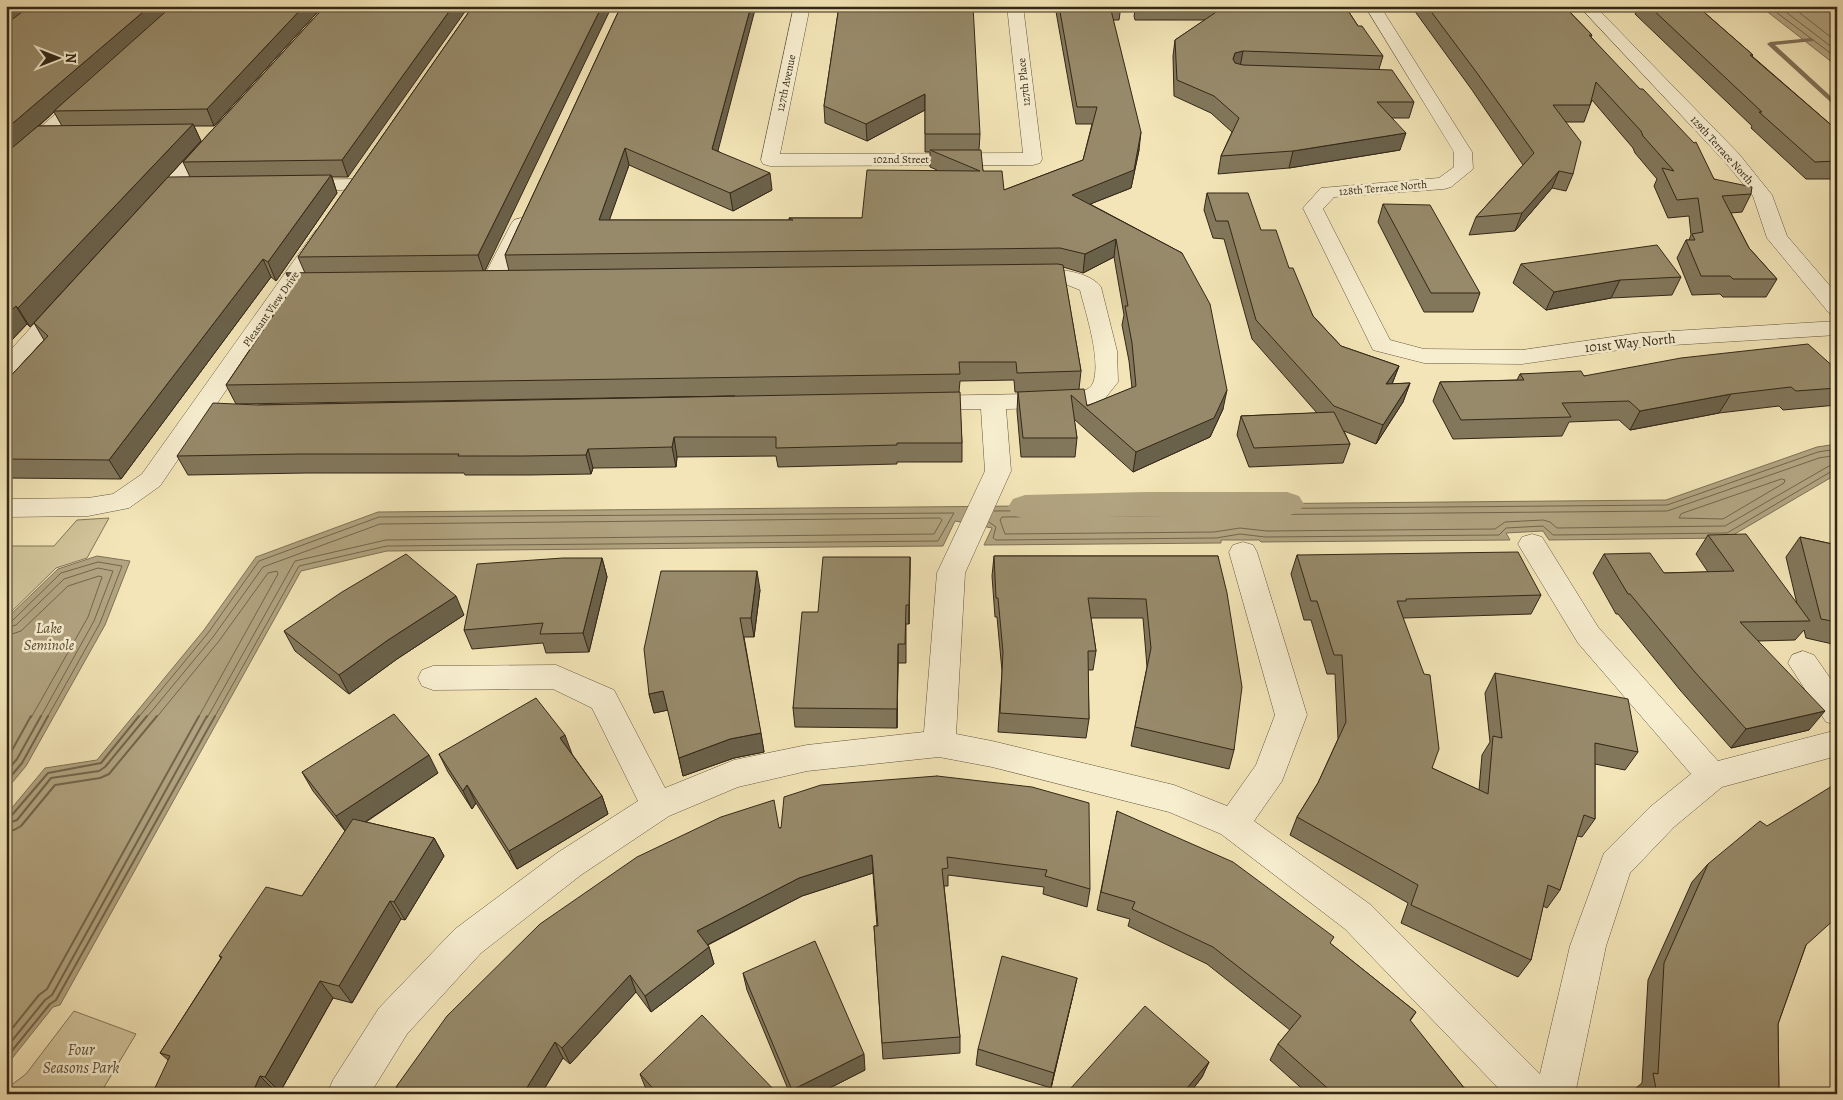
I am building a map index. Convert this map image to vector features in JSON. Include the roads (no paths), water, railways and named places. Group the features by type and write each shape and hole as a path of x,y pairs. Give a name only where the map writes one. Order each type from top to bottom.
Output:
{"street":[{"name":"127th Avenue","path":"770,160 802,6"},
{"name":"127th Place","path":"1016,6 1033,159"},
{"name":"128th Terrace North","path":"1372,6 1463,152 1464,169 1444,183 1328,192 1313,208 1382,345 1424,356"},
{"name":"129th Terrace North","path":"1586,6 1732,158 1762,195 1777,238 1837,308"},
{"path":"1399,79 1419,80"},
{"path":"6,167 100,84"},
{"path":"144,216 223,129 200,133"},
{"path":"41,136 71,136"},
{"name":"102nd Street","path":"770,160 1033,159"},
{"name":"Pleasant View Drive","path":"6,508 88,507 120,502 151,480 362,177 276,186"},
{"path":"170,187 199,187"},
{"path":"493,280 527,211"},
{"path":"903,403 1076,400 1095,396 1106,382 1106,351 1090,287 1075,279 1058,274 1009,274"},
{"path":"288,284 314,283"},
{"path":"6,369 78,289"},
{"name":"101st Way North","path":"1424,356 1522,357 1640,340 1837,328"},
{"path":"939,744 951,573 998,471 993,402"},
{"path":"199,412 267,414"},
{"path":"1532,544 1588,635 1712,776"},
{"path":"1233,824 1270,771 1291,715 1243,552"},
{"path":"1804,663 1837,713"},
{"path":"432,678 556,677 603,699 657,806"},
{"path":"1555,1094 1588,946 1616,864 1662,817 1712,776 1837,743"},
{"path":"347,1094 393,1021 468,941 570,864 657,806 734,774 807,758 939,744 992,754 1174,799 1233,824 1358,917 1532,1094"}],"water":[{"path":"1760,6 1837,6 1837,63 1833,63"},
{"path":"1837,444 1837,474 1728,538 1549,540 1543,531 1506,533 1510,540 1261,542 1259,540 1221,540 1221,543 984,545 992,528 955,521 943,546 387,551 301,571 60,1005 53,1007 6,1066 6,815 45,768 97,760 204,630 256,557 378,512 1666,500 1817,447"},
{"name":"Lake Seminole","path":"97,556 130,561 105,625 26,766 6,790 6,619 58,569"}],"waterway":[{"path":"1811,40 1770,44 1837,106"},
{"path":"1025,507 1145,504 1287,504"}],"park label":[{"name":"Four Seasons Park","path":"81,1059"}]}
